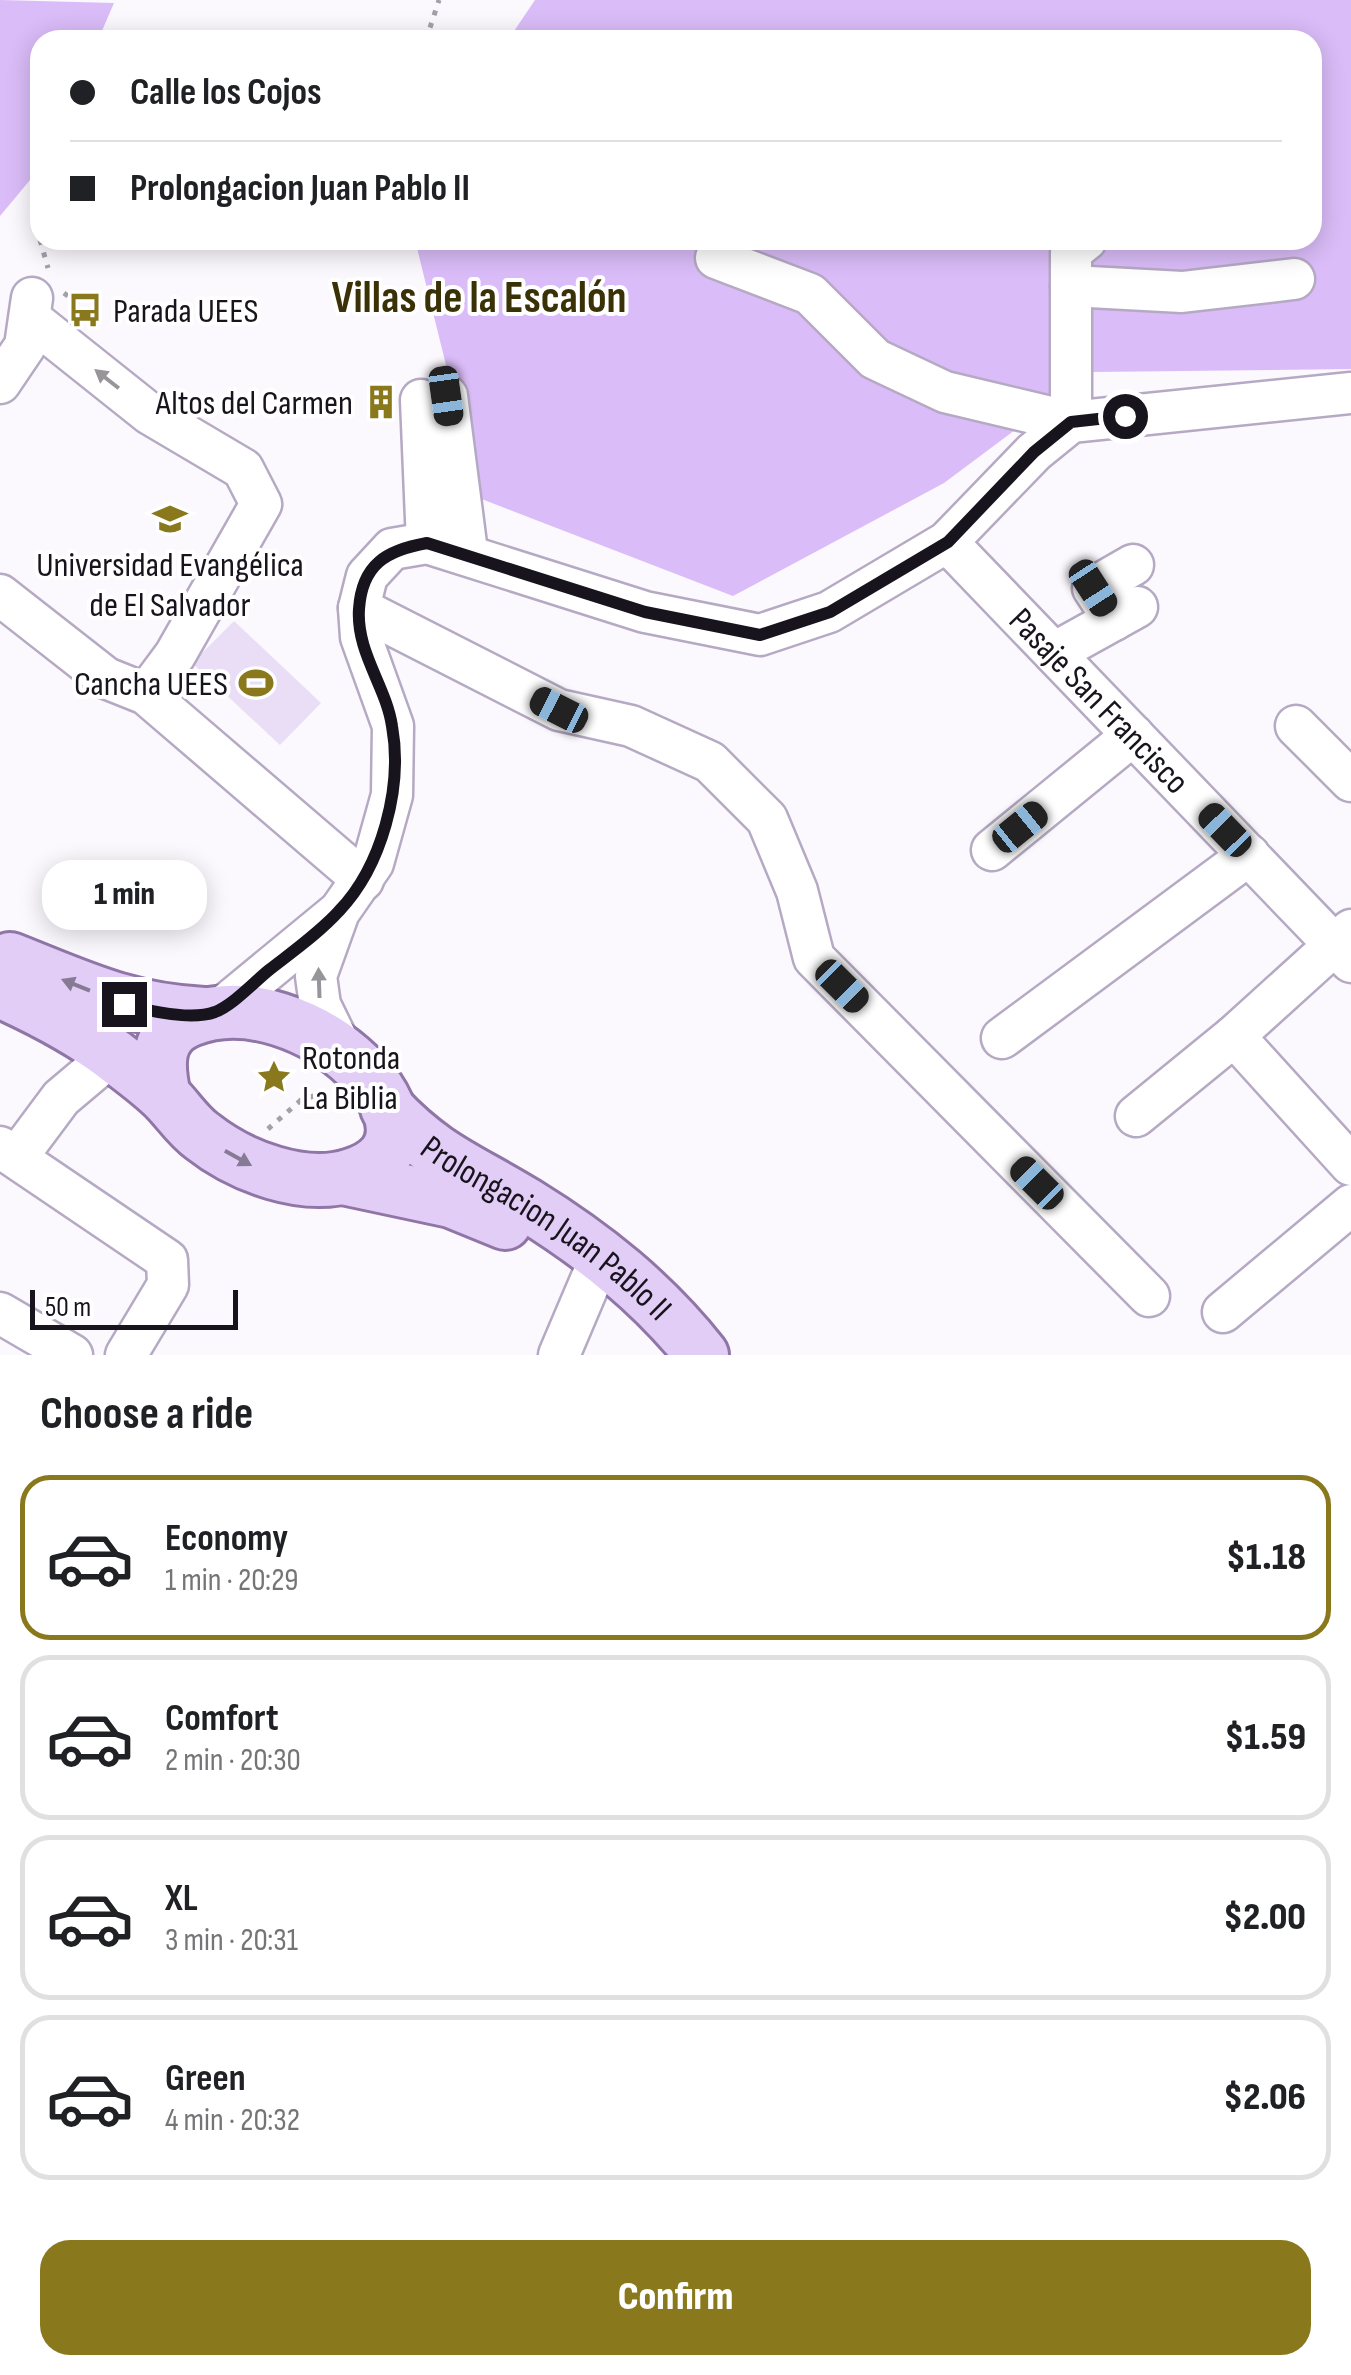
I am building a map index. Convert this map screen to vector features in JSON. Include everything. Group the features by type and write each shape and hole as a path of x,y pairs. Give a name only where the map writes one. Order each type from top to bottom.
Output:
{"main road":[{"path":"0,956 124,1004 151,1011 210,1013"},
{"name":"Prolongacion Juan Pablo II","path":"0,991 57,1017 112,1054 164,1096 201,1136 250,1165 300,1178 343,1178 464,1205 538,1239 593,1275 642,1320 670,1355"},
{"name":"Prolongacion Juan Pablo II","path":"210,1013 249,1011 309,1028 343,1086 434,1154 526,1204 610,1262 670,1314 702,1355"},
{"path":"164,1096 158,1070 162,1044 180,1024 210,1013"},
{"path":"343,1086 393,1131 391,1150 373,1168 343,1178"}],"street":[{"path":"1071,422 1074,250"},
{"path":"716,258 810,294 875,358 945,392 1071,422 1351,393"},
{"path":"1071,286 1182,292 1294,279"},
{"path":"1,379 24,346 32,307 150,414 244,468 260,504 152,686"},
{"path":"427,543 434,398 467,552"},
{"path":"343,1086 320,1005 316,976 358,885 392,795 392,726 360,637 359,608 367,576 392,549 427,543 467,552 645,612 760,635 830,612 948,542 1034,452 1071,422"},
{"name":"Pasaje San Francisco","path":"948,542 1249,854 1345,945 1136,1116"},
{"path":"1054,653 1125,613 1093,588 1133,565"},
{"path":"0,595 106,678 152,686 358,885"},
{"path":"359,608 559,710 631,726 710,762 767,819 798,892 814,958 1149,1296"},
{"path":"1296,726 1351,780"},
{"path":"992,850 1133,735"},
{"path":"1002,1038 1249,854"},
{"path":"210,1013 358,885"},
{"path":"1234,1036 1351,1165"},
{"path":"112,1054 8,1152 168,1260 168,1285 126,1355"},
{"path":"1223,1312 1351,1204"},
{"path":"559,1355 593,1275"},
{"path":"0,1313 72,1355"}],"path":[{"path":"429,30 439,0"},
{"path":"278,1142 261,1136 301,1100 343,1086"}],"shaded area":[{"path":"0,0 114,3 102,30 30,30 30,180 0,216"},
{"path":"535,0 1351,0 1351,369 1093,372 944,483 733,596 479,498 417,250 1322,250 1322,30 515,30"},
{"name":"Cancha UEES","path":"234,621 321,703 280,745 192,663"}],"place":[{"name":"Parada UEES","path":"85,310"},
{"name":"Altos del Carmen","path":"381,402"},
{"name":"Universidad Evangélica de El Salvador","path":"170,519"},
{"name":"Cancha UEES","path":"256,683"},
{"name":"Rotonda La Biblia","path":"274,1077"}],"district":[{"name":"Villas de la Escalón","path":"479,296"}],"route":[{"path":"124,1004 151,1011 217,1012 339,912 363,880 373,863 392,795 392,726 360,637 359,608 367,576 392,549 427,543 467,552 645,612 760,635 795,627 830,612 948,542 1034,452 1071,422 1125,416"}]}
